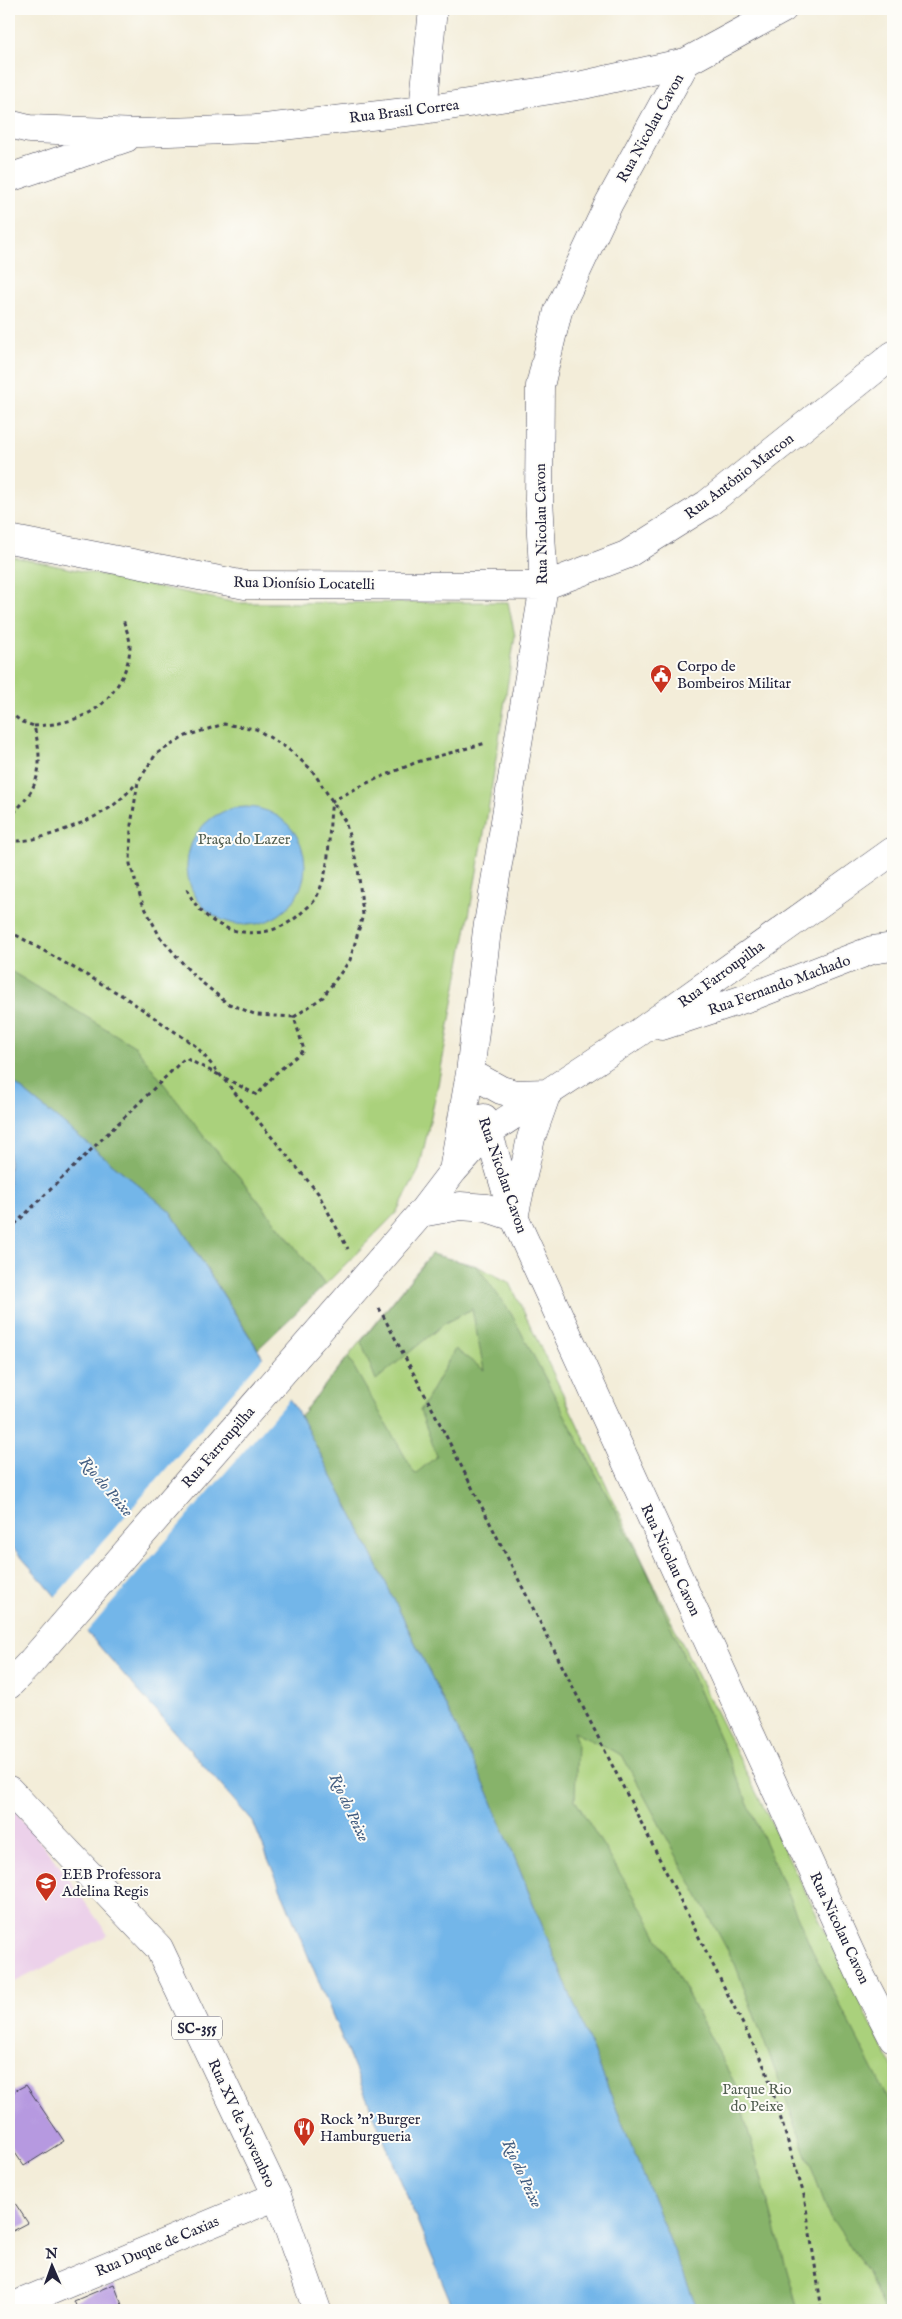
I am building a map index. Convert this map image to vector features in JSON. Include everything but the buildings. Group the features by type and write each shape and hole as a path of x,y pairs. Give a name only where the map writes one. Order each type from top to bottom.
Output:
{"street":[{"path":"423,110 433,9"},
{"name":"Rua Brasil Correa","path":"9,124 29,129 140,133 256,129 423,110 583,85 686,62 784,9"},
{"name":"Rua Nicolau Cavon","path":"453,1171 470,1073 487,930 522,729 544,586 539,499 540,386 558,311 609,203 686,62"},
{"path":"9,178 140,133"},
{"name":"Rua Antônio Marcon","path":"544,586 626,555 707,504 893,355"},
{"name":"Rua Dionísio Locatelli","path":"9,539 245,585 544,586"},
{"name":"Rua Farroupilha","path":"16,1680 421,1213 453,1171 488,1132 637,1034 893,851"},
{"name":"Rua Fernando Machado","path":"637,1034 753,996 872,950 893,947"},
{"path":"421,1213 460,1206 487,1208 514,1217 531,1138 547,1093 515,1094 501,1090 470,1073"},
{"name":"Rua Nicolau Cavon","path":"470,1073 514,1217 854,1960 893,2038"},
{"name":"Rua XV de Novembro","path":"9,1790 159,1948 277,2196 317,2310"},
{"name":"Rua Duque de Caxias","path":"9,2308 277,2196"}],"path":[{"path":"9,712 22,722 34,726 55,724 87,714 106,699 125,674 130,644 123,619"},
{"path":"9,840 17,842 56,833 89,820 112,806 138,782 156,754 186,736 224,724 256,729 287,748 312,770 345,821 358,868 363,915 350,960 323,997 294,1017 257,1015 226,1003 193,975 160,936 142,902 130,864 131,825 138,782"},
{"path":"9,817 29,796 40,771 39,745 34,726"},
{"path":"332,801 367,783 417,762 479,746 522,729"},
{"path":"187,889 202,913 215,923 235,933 266,930 289,924 315,900 325,876 330,851 329,822 332,801"},
{"path":"9,931 140,1008 197,1047 318,1193 350,1254"},
{"path":"9,1230 185,1058 258,1095 276,1073 304,1050 294,1017"},
{"path":"378,1306 434,1412 766,2070 804,2195 822,2310"}],"shaded area":[{"name":"EEB Professora Adelina Regis","path":"9,1804 61,1868 108,1935 9,1985"}],"green space":[{"name":"Praça do Lazer","path":"9,556 237,603 508,602 515,636 487,817 438,1085 419,1170 396,1213 325,1285 241,1179 168,1096 9,1012"},
{"path":"9,970 136,1047 205,1138 241,1179 325,1285 258,1349 170,1211 9,1079"},
{"name":"Parque Rio do Peixe","path":"431,1254 477,1266 510,1283 677,1633 893,2068 893,2310 698,2310 300,1416"},
{"name":"Parque Rio do Peixe","path":"431,1254 477,1266 512,1315 644,1565 812,1950 893,2108 893,2310 884,2310 869,2275 830,2217 735,1964 622,1755 573,1732 577,1742 575,1800 648,1919 735,2084 798,2310 698,2310 488,1792 357,1524 300,1416 348,1357 415,1474 437,1456 420,1411 455,1349 484,1370 472,1309 445,1323 376,1380 361,1342"}],"water":[{"path":"246,807 268,812 279,817 295,833 300,844 305,866 300,888 295,899 279,915 268,920 246,925 224,920 213,915 197,899 192,888 187,866 192,844 197,833 213,817 224,812"},
{"name":"Rio do Peixe","path":"9,1079 170,1211 300,1416 357,1524 488,1792 698,2310 454,2310 253,1822 9,1543"}],"pier":[{"path":"265,1355 291,1397 85,1634 54,1598"}],"place":[{"name":"Corpo de Bombeiros Militar","path":"661,694"},
{"name":"EEB Professora Adelina Regis","path":"46,1902"},
{"name":"Rock 'n' Burger Hamburgueria","path":"304,2147"}]}
